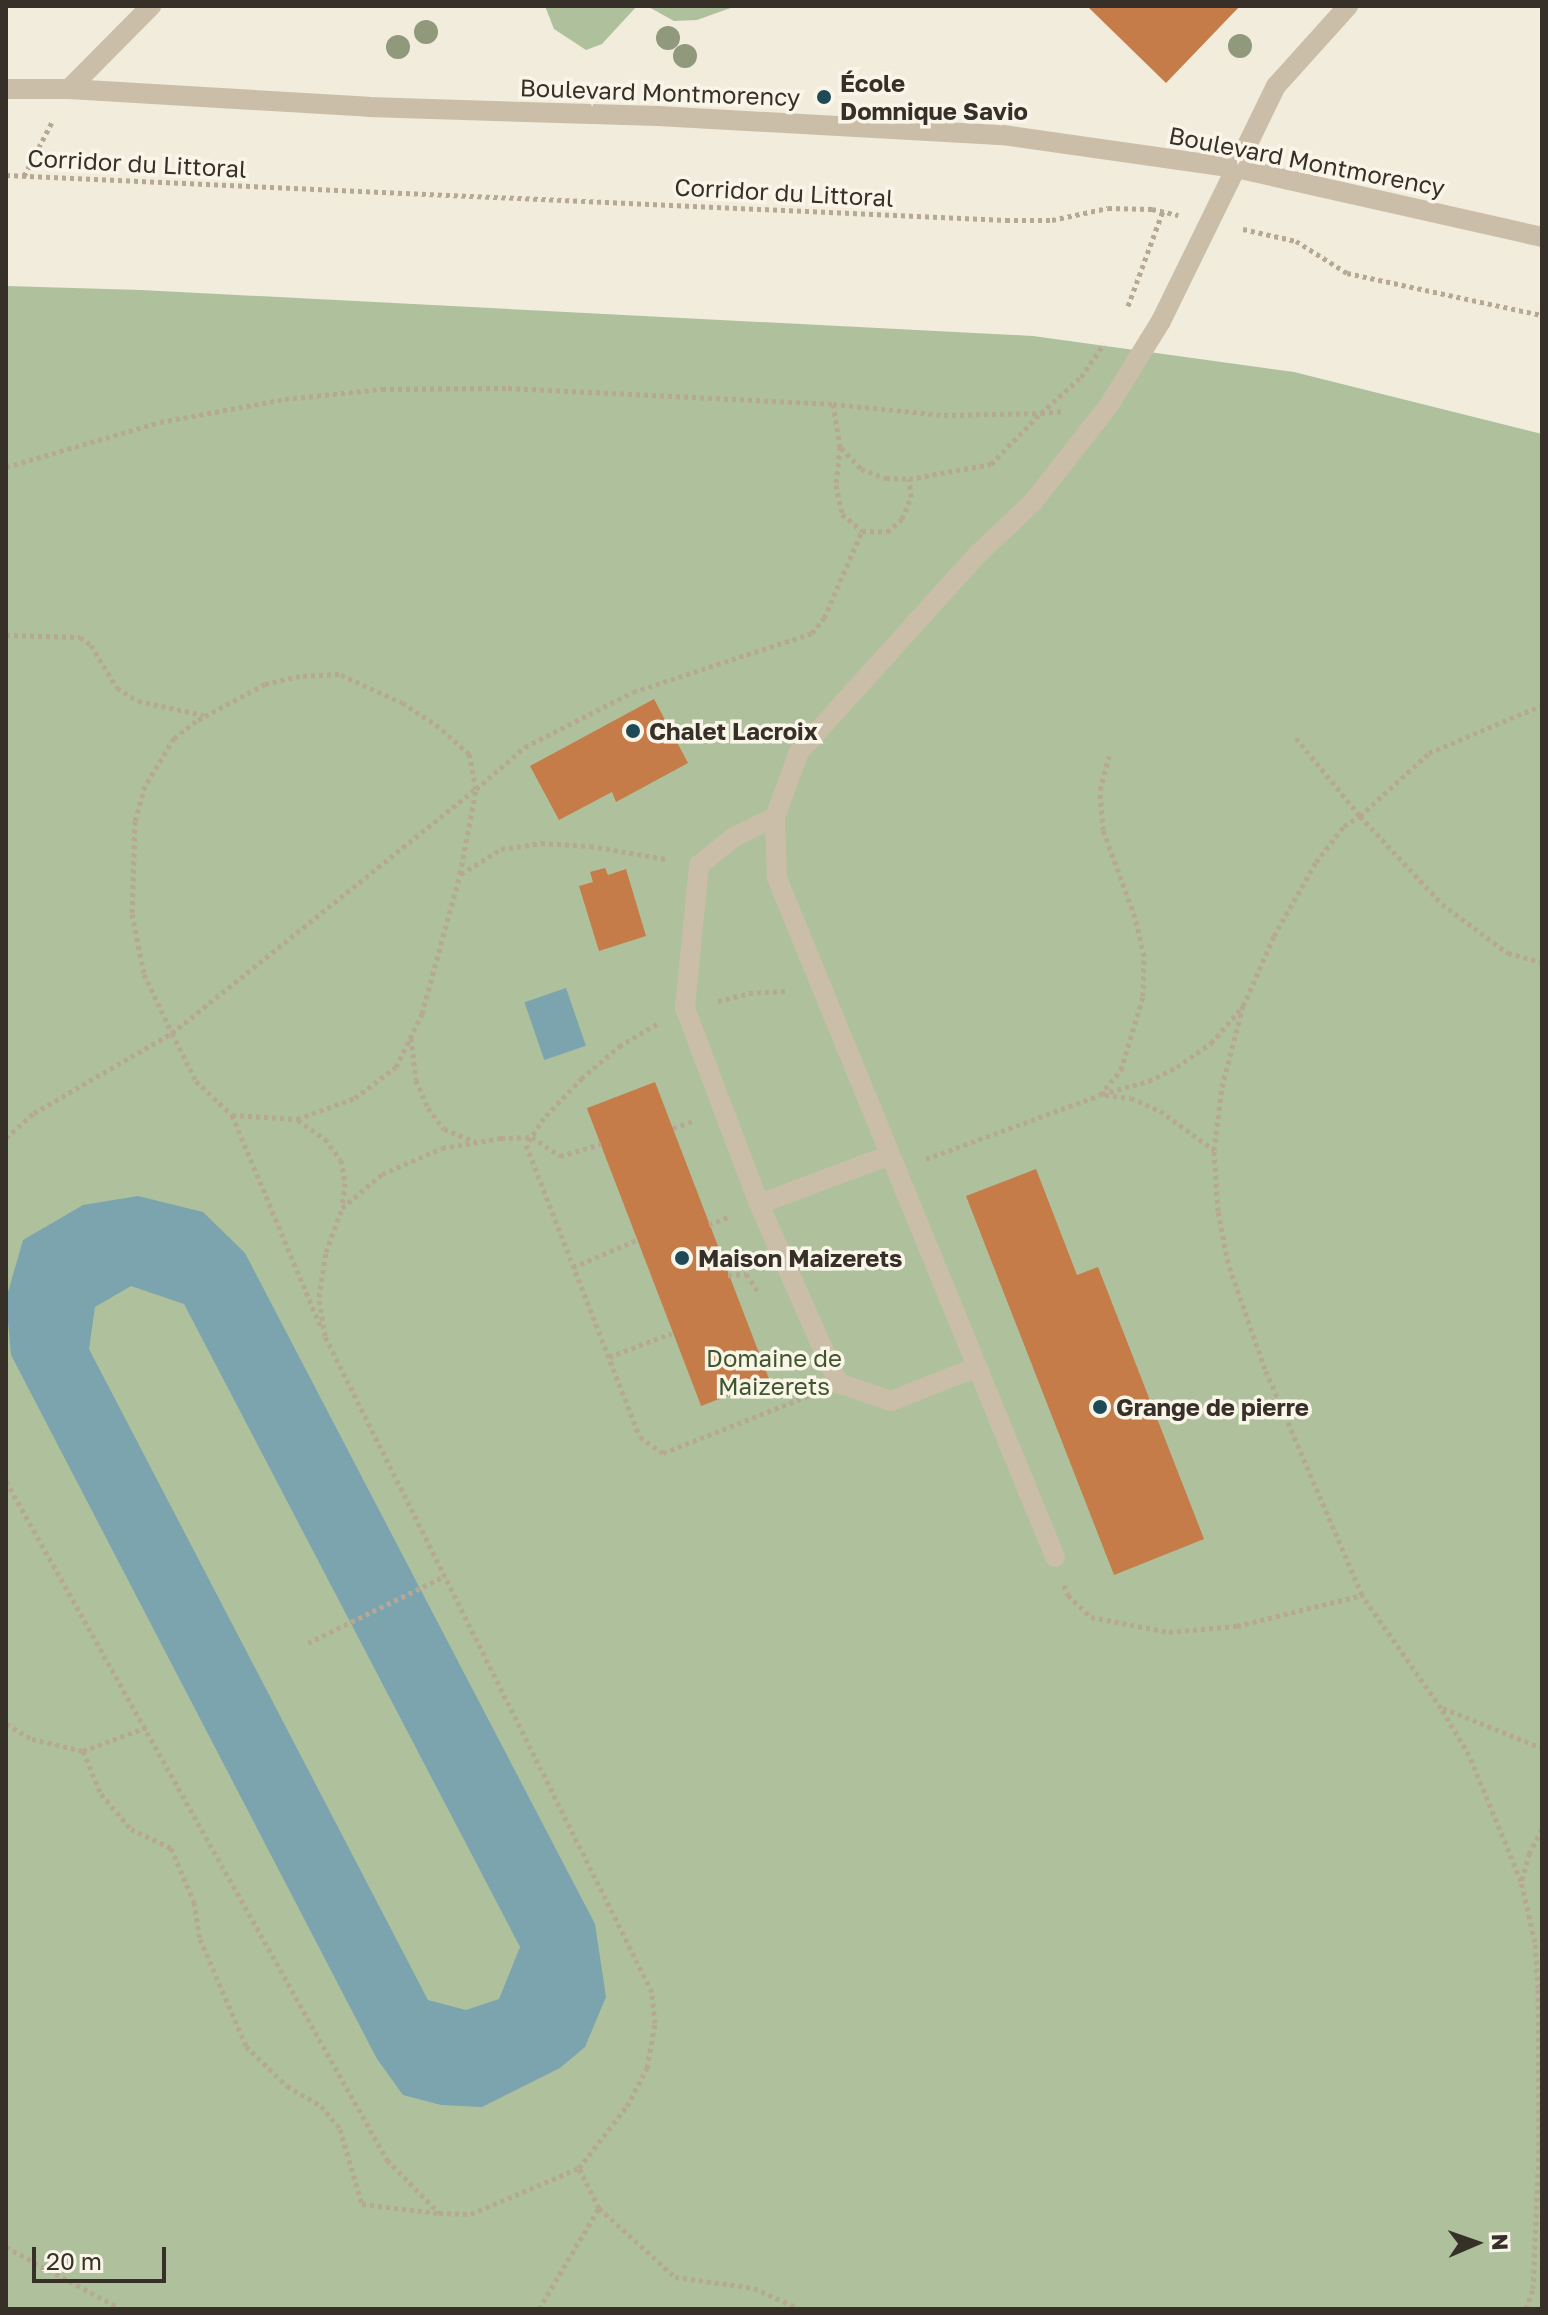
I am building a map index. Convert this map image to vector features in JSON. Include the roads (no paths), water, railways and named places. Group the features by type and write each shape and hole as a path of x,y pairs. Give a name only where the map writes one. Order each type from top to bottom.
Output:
{"street":[{"path":"69,89 151,6"},
{"path":"1055,1557 777,878 775,817 799,752 978,554 1033,502 1109,405 1161,321 1276,86 1348,6"},
{"name":"Boulevard Montmorency","path":"6,89 69,89 368,107 658,116 1003,135 1236,168 1542,237"},
{"path":"775,817 734,837 699,865 685,1008 759,1204 838,1383 891,1401 977,1367"},
{"path":"759,1204 893,1162"}],"water":[{"path":"566,988 586,1046 544,1060 524,1002"},
{"path":"138,1196 203,1212 245,1253 595,1924 606,1997 585,2047 560,2068 482,2107 441,2105 403,2095 377,2059 11,1355 6,1299 23,1240 83,1205","holes":["131,1286 184,1304 520,1947 499,1999 466,2010 428,2000 89,1349 95,1307"]}],"place":[{"name":"École Domnique Savio","path":"824,97"},
{"name":"Chalet Lacroix","path":"633,731"},
{"name":"Maison Maizerets","path":"682,1258"},
{"name":"Grange de pierre","path":"1100,1407"}],"park label":[{"name":"Domaine de Maizerets","path":"774,1372"}]}
